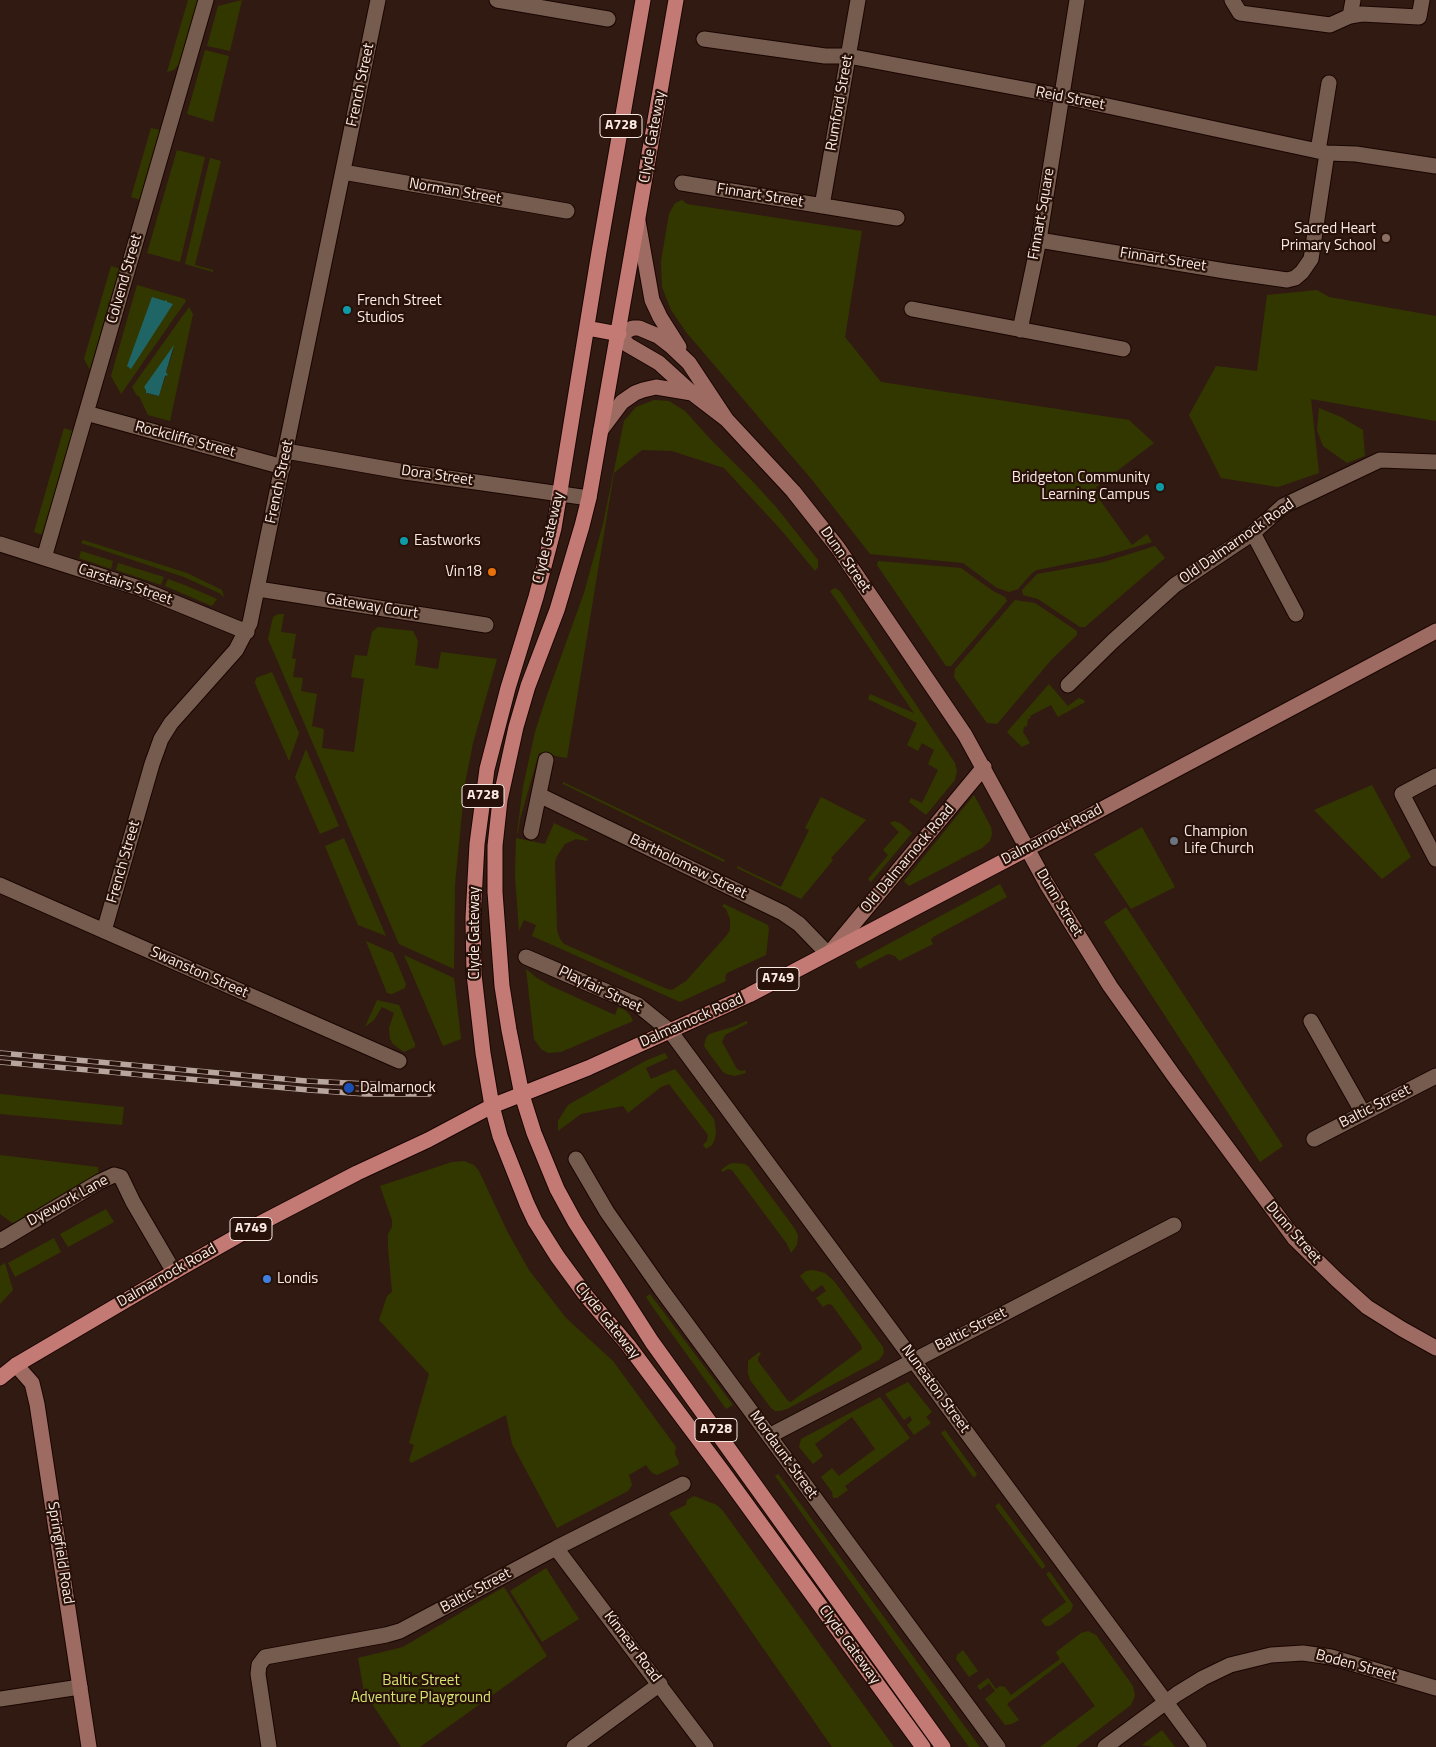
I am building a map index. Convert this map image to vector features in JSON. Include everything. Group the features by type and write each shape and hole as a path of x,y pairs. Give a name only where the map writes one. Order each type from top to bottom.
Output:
{"main road":[{"name":"Clyde Gateway","path":"643,0 549,551 508,688 487,769 477,844 473,918 474,974 483,1053 492,1106 500,1136 520,1188 556,1256 577,1285 628,1345 723,1472 923,1747"},
{"name":"Clyde Gateway","path":"676,0 589,498 561,598 528,686 516,727 500,800 495,846 502,986 522,1095 534,1133 557,1189 589,1244 647,1334 943,1747"},
{"path":"638,220 650,294 664,324 689,363"},
{"path":"587,328 618,334"},
{"name":"Dunn Street","path":"726,418 692,393 659,363 628,344 618,334 632,328 645,330 664,340 689,363 726,418 793,491 838,548 960,727 1046,884 1124,1006 1295,1239 1367,1306 1436,1348"},
{"path":"601,430 622,402 635,393 656,387 692,393"},
{"name":"Dalmarnock Road","path":"0,1378 16,1364 174,1272 357,1172 428,1140 492,1106 588,1068 749,995 1436,631"},
{"name":"Old Dalmarnock Road","path":"829,952 984,768"},
{"name":"Springfield Road","path":"16,1364 32,1383 37,1404 89,1747"}],"street":[{"name":"Colvend Street","path":"44,558 206,0"},
{"name":"French Street","path":"104,931 152,764 161,739 172,723 236,650 247,632 253,614 378,0"},
{"path":"496,0 608,19"},
{"name":"Rumford Street","path":"822,206 858,0"},
{"name":"Finnart Square","path":"1020,330 1039,240 1077,0"},
{"path":"1232,0 1240,13 1330,25 1350,16 1362,14 1419,17 1422,0"},
{"path":"1350,16 1353,0"},
{"name":"Reid Street","path":"704,38 824,56 848,56 1061,96 1322,152 1356,154 1436,166"},
{"path":"1322,152 1329,82"},
{"name":"Finnart Street","path":"1039,240 1287,280 1295,278 1311,259 1322,152"},
{"name":"Norman Street","path":"343,172 567,211"},
{"name":"Finnart Street","path":"682,183 897,218"},
{"path":"912,309 1123,349"},
{"name":"Rockcliffe Street","path":"86,413 283,466"},
{"name":"Dora Street","path":"286,451 405,472 589,498"},
{"name":"Old Dalmarnock Road","path":"1068,684 1175,585 1253,533 1283,506 1380,460 1436,462"},
{"path":"1253,533 1296,614"},
{"name":"Carstairs Street","path":"0,544 138,588 247,632"},
{"name":"Gateway Court","path":"258,589 486,625"},
{"path":"531,832 546,760"},
{"path":"1436,776 1402,794 1436,858"},
{"name":"Bartholomew Street","path":"538,795 783,913 799,924 829,952"},
{"name":"Swanston Street","path":"0,885 399,1061"},
{"name":"Playfair Street","path":"526,957 638,1005 670,1031"},
{"path":"1311,1021 1363,1113"},
{"name":"Nuneaton Street","path":"670,1031 1199,1747"},
{"name":"Baltic Street","path":"1314,1139 1436,1076"},
{"name":"Mordaunt Street","path":"576,1159 607,1212 998,1747"},
{"name":"Dyework Lane","path":"0,1241 114,1175 121,1177 132,1202 174,1272"},
{"name":"Baltic Street","path":"769,1436 1174,1225"},
{"name":"Baltic Street","path":"269,1747 258,1674 259,1665 265,1657 386,1635 400,1630 683,1484"},
{"name":"Kinnear Road","path":"556,1548 706,1747"},
{"name":"Boden Street","path":"1166,1702 1196,1682 1230,1665 1257,1658 1286,1654 1331,1657 1436,1688"},
{"path":"574,1747 660,1684"},
{"path":"0,1699 80,1687"},
{"path":"1105,1747 1166,1702"}],"green space":[{"path":"188,0 198,0 180,63 174,70 167,72"},
{"path":"242,0 230,51 207,46 218,6"},
{"path":"205,50 229,56 213,122 187,114"},
{"path":"151,128 160,130 140,200 131,197"},
{"path":"177,150 205,157 180,262 147,253"},
{"path":"210,158 221,161 195,265 213,270 213,272 185,264"},
{"path":"682,200 687,204 862,231 845,337 881,382 1129,420 1154,443 1096,487 1099,499 1132,545 1147,534 1152,542 1101,557 1037,570 1018,589 1009,592 997,588 963,563 870,554 813,481 686,332 671,310 662,287 661,261 669,214 675,203"},
{"path":"111,266 120,269 90,370 84,359"},
{"path":"137,285 185,299 186,301 121,394 111,376"},
{"path":"1317,290 1329,297 1436,316 1436,421 1311,399 1319,473 1278,487 1221,478 1189,415 1216,366 1257,371 1267,295"},
{"path":"189,307 193,314 170,421 148,415 139,396 137,396 132,387","holes":["174,348 166,373 168,375 166,375 159,396 145,393"]},
{"path":"654,400 669,401 685,411 776,507 818,560 818,567 815,571 782,531 724,468 672,451 642,450 614,473 567,758 539,753 517,833 523,787 535,732 584,593 603,524 624,421 636,407"},
{"path":"1319,408 1341,417 1363,430 1365,456 1347,463 1323,446 1317,430"},
{"path":"64,428 73,431 43,535 34,532"},
{"path":"83,540 187,573 222,590 224,597 184,577 81,543"},
{"path":"1155,546 1165,558 1085,627 1080,627 1038,599 1023,595 1022,590 1037,574 1104,562"},
{"path":"81,551 113,561 111,569 79,558"},
{"path":"878,561 961,568 993,591 1005,597 1007,601 951,666 946,666 877,565"},
{"path":"118,563 164,577 161,585 116,570"},
{"path":"168,579 217,599 212,606 165,586"},
{"path":"835,588 840,591 955,763 957,771 955,780 926,815 909,802 911,798 922,803 938,770 928,764 934,750 922,743 918,751 907,745 917,723 868,699 870,694 914,713 830,591"},
{"path":"1015,600 1035,603 1077,631 1077,635 1052,659 997,724 987,723 954,677 955,669"},
{"path":"278,614 284,614 281,632 296,634 292,658 296,659 293,677 303,678 301,691 317,694 312,726 324,729 322,748 354,752 364,679 351,677 355,655 367,656 372,632 378,627 413,631 418,641 415,665 438,669 441,652 497,659 473,743 465,783 455,884 454,969 399,944 268,639 273,617"},
{"path":"272,672 299,733 289,761 255,683 256,678"},
{"path":"1049,684 1068,706 1079,698 1085,702 1058,717 1051,705 1030,716 1031,718 1028,719 1027,726 1024,727 1023,732 1030,743 1022,747 1007,732"},
{"path":"306,749 339,826 320,834 295,777"},
{"path":"563,782 725,860 724,862 563,784"},
{"path":"1372,785 1411,857 1382,879 1314,810"},
{"path":"974,795 991,827 990,841 982,848 961,857 961,859 909,886 904,881"},
{"path":"821,797 866,820 831,858 833,860 801,899 737,868 737,866 781,887 809,830 805,828"},
{"path":"894,821 900,823 912,833 871,882 868,879 888,855 883,850 899,832 890,823"},
{"path":"554,823 588,839 587,841 576,839 565,844 555,862 557,930 564,944 672,990 686,981 727,935 730,930 730,919 726,909 722,906 724,904 768,925 766,955 727,973 726,981 680,1002 532,936 536,925 524,920 519,931 515,876 516,838 545,844"},
{"path":"1142,827 1175,887 1131,909 1094,854"},
{"path":"344,838 386,936 358,925 325,846"},
{"path":"1000,884 1007,897 933,937 931,940 933,944 899,961 895,956 888,954 859,969 855,962"},
{"path":"1126,907 1283,1146 1260,1162 1104,922"},
{"path":"366,941 393,953 406,984 405,988 392,994 387,993"},
{"path":"404,955 454,978 461,1039 443,1046"},
{"path":"526,969 551,986 615,1015 618,1007 625,1010 633,1021 561,1052 548,1053 541,1049 534,1039"},
{"path":"377,1000 399,1005 415,1047 404,1052 393,1044 390,1039 389,1028 394,1013 382,1007 374,1020 365,1027"},
{"path":"746,1021 748,1023 725,1035 722,1042 737,1069 745,1070 746,1073 735,1076 726,1074 704,1046 706,1038 709,1034"},
{"path":"665,1053 668,1058 646,1068 651,1079 675,1069 714,1119 716,1131 712,1145 706,1149 703,1145 707,1141 708,1135 669,1084 661,1087 628,1113 623,1106 581,1114 558,1131 558,1121 568,1105 647,1060"},
{"path":"0,1094 124,1107 122,1125 0,1114"},
{"path":"0,1155 98,1167 99,1182 19,1228 0,1214"},
{"path":"464,1161 474,1165 479,1171 508,1233 529,1270 566,1318 613,1361 676,1447 675,1454 679,1462 678,1465 657,1475 652,1473 646,1465 629,1475 632,1485 628,1491 557,1528 512,1444 506,1415 411,1463 409,1460 414,1445 409,1443 429,1374 379,1320 387,1296 392,1292 388,1234 392,1227 392,1220 380,1186 452,1162"},
{"path":"734,1163 745,1164 749,1167 795,1229 798,1235 797,1245 791,1253 787,1244 732,1170 728,1169 723,1172 721,1170"},
{"path":"106,1209 114,1222 68,1247 60,1234"},
{"path":"54,1238 61,1252 15,1277 8,1263"},
{"path":"5,1263 13,1290 0,1304 0,1266"},
{"path":"813,1270 825,1273 834,1281 883,1347 884,1353 879,1360 787,1409 775,1411 750,1380 748,1373 748,1361 759,1352 761,1354 758,1357 758,1361 788,1401 791,1402 862,1349 832,1305 828,1304 823,1307 816,1298 826,1291 822,1285 812,1292 800,1276 806,1271"},
{"path":"650,1294 733,1405 726,1409 646,1297"},
{"path":"908,1382 932,1412 926,1417 931,1423 914,1435 907,1425 912,1420 910,1416 904,1420 885,1394"},
{"path":"880,1397 910,1438 845,1486 848,1490 837,1498 833,1498 832,1492 821,1477 832,1468 839,1476 875,1449 852,1417 815,1444 823,1456 813,1464 799,1447 801,1439"},
{"path":"945,1430 977,1474 974,1478 941,1433"},
{"path":"778,1474 980,1747 969,1747 775,1476"},
{"path":"694,1496 717,1505 723,1511 894,1747 832,1747 669,1513 686,1505 687,1500"},
{"path":"999,1503 1045,1567 1042,1569 995,1506"},
{"path":"546,1568 579,1619 542,1642 510,1591"},
{"path":"1050,1572 1073,1605 1071,1611 1050,1626 1045,1626 1041,1620 1066,1602 1046,1574"},
{"name":"Baltic Street Adventure Playground","path":"504,1587 547,1656 420,1747 401,1747 364,1692 358,1658 403,1647"},
{"path":"1088,1631 1096,1635 1133,1686 1135,1696 1131,1705 1076,1747 1040,1747 1095,1706 1063,1662 1007,1704 1019,1720 1012,1724 1005,1725 985,1699 995,1691 989,1683 980,1690 977,1686 988,1678 996,1689 1000,1686 1005,1687 1011,1695 1060,1659 1056,1652 1081,1633"},
{"path":"963,1650 978,1671 969,1677 956,1659 957,1655"},
{"path":"1162,1730 1175,1747 1142,1745"}],"water":[{"path":"152,297 167,300 167,302 173,304 131,369 127,366"},
{"path":"174,345 166,372 168,375 165,376 159,396 146,394 144,387"}],"railway":[{"path":"0,1053 306,1081 411,1086"},
{"path":"0,1062 309,1090 365,1094 429,1094"}],"place":[{"name":"Sacred Heart Primary School","path":"1386,238"},
{"name":"French Street Studios","path":"347,310"},
{"name":"Bridgeton Community Learning Campus","path":"1160,487"},
{"name":"Eastworks","path":"404,541"},
{"name":"Vin18","path":"492,572"},
{"name":"Champion Life Church","path":"1174,841"},
{"name":"Dalmarnock","path":"349,1088"},
{"name":"Londis","path":"267,1279"}]}
